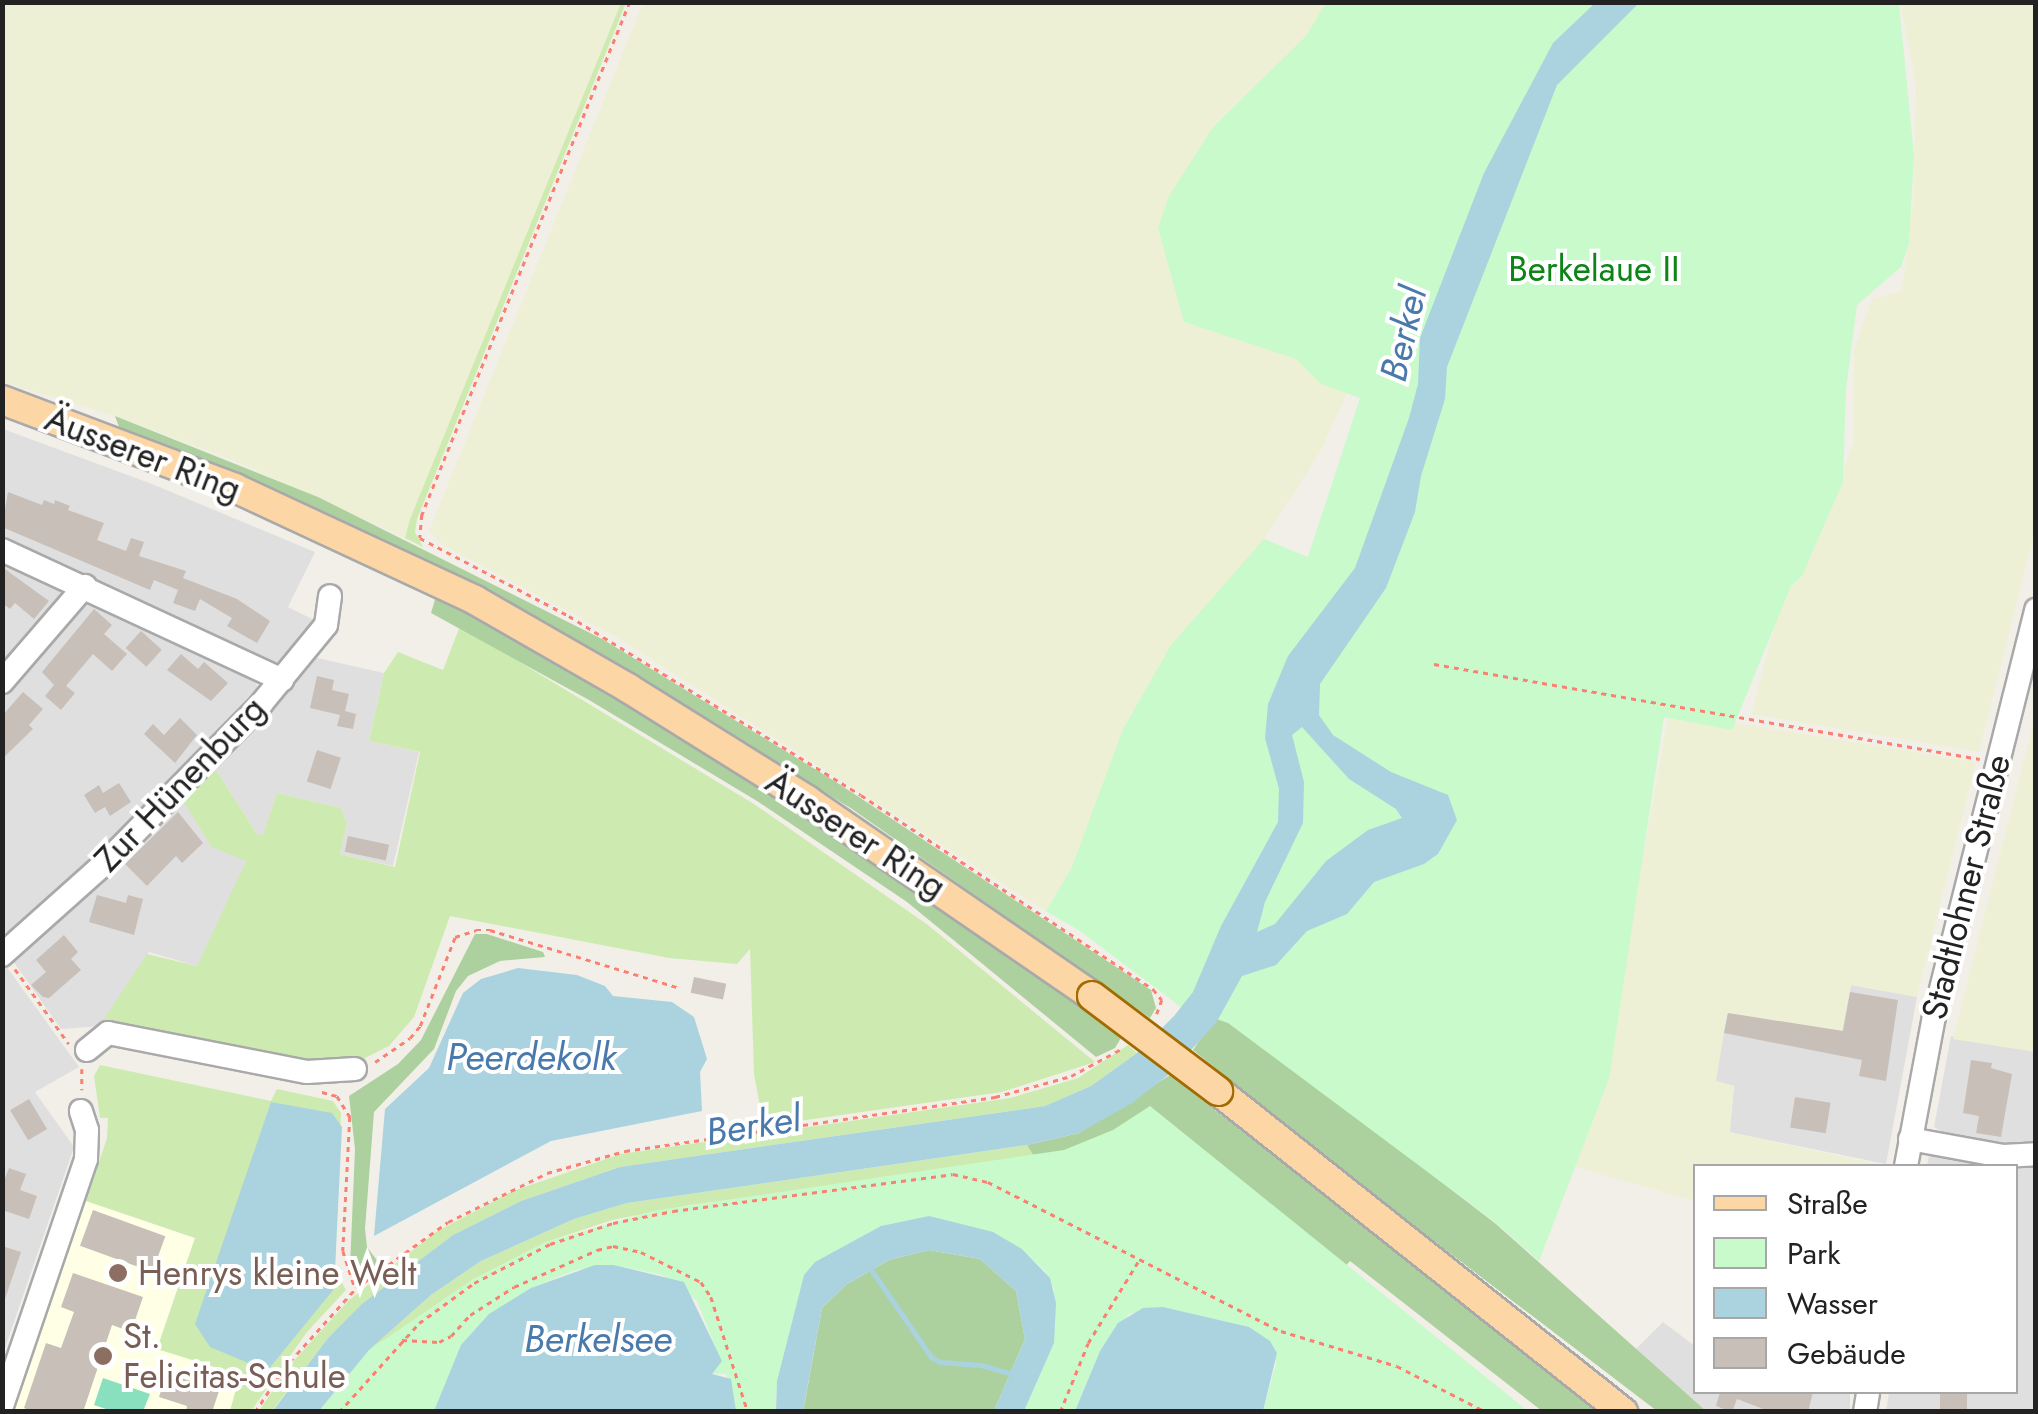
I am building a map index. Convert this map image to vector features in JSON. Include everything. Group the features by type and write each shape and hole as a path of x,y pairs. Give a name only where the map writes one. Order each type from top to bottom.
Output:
{"main road":[{"name":"Äusserer Ring","path":"2,400 126,443 235,488 475,600 778,781 1008,934 1092,996 1622,1412"}],"street":[{"path":"2,550 282,680"},
{"path":"2,682 85,586"},
{"name":"Zur Hünenburg","path":"3,954 105,863 282,680 326,625 330,596"},
{"name":"Stadtlohner Straße","path":"1906,1164 1934,1017 2036,610"},
{"path":"81,1051 108,1033 307,1072 355,1069"},
{"path":"2,1406 86,1158 87,1130 81,1110"},
{"path":"1910,1140 2003,1156 2036,1154"}],"path":[{"path":"630,2 422,515 419,531 424,544 569,616 861,795 1153,989 1162,1000 1162,1010 1150,1022"},
{"path":"1434,664 1996,762"},
{"path":"355,1069 410,1038 420,1026 456,937 476,930 490,930 680,988"},
{"path":"3,954 81,1051 81,1110"},
{"path":"255,1412 283,1369 356,1288 418,1240 482,1203 583,1161 650,1146 995,1097 1070,1076 1126,1045"},
{"path":"307,1089 338,1096 350,1117 343,1251 348,1278 356,1288"},
{"path":"339,1412 401,1340 474,1283 582,1232 673,1211 936,1175 965,1175 988,1182 1281,1331 1397,1366 1486,1412"},
{"path":"401,1340 439,1342 451,1336 470,1315 514,1287 613,1246 641,1252 701,1282 711,1296 748,1412"},
{"path":"1060,1412 1088,1343 1140,1259"}],"shaded area":[{"path":"2,3 621,3 405,538 230,459 115,416 3,382"},
{"path":"643,3 1326,3 1306,36 1213,127 1184,322 1296,359 1321,384 1347,393 1320,452 1264,539 1046,911 613,635 444,546 429,531"},
{"path":"1900,3 2035,3 2035,530 1979,752 1751,714 1785,587 1810,560 1854,441 1854,349 1872,299 1902,291 1913,200 1916,86"},
{"path":"3,429 152,484 315,552 288,607 316,621 283,662 266,663 156,608 3,541"},
{"path":"3,556 59,580 68,596 3,676"},
{"path":"87,601 256,678 257,688 76,875 16,930 3,933 3,697"},
{"path":"313,657 384,673 369,741 419,752 393,866 340,854 347,824 341,808 277,793 263,836 257,834 214,767"},
{"path":"1669,712 1976,762 1917,997 1851,985 1842,1031 1727,1014 1716,1081 1734,1086 1730,1132 1876,1164 1693,1164 1693,1200 1575,1167 1609,1079 1626,948"},
{"path":"2035,716 2036,1052 1953,1039"},
{"path":"180,796 246,861 225,913 197,966 149,952 102,1026 61,1029 13,961"},
{"path":"6,966 79,1067 35,1092 74,1147 3,1354 2,969"},
{"path":"1851,985 1917,997 1886,1164 1729,1132 1734,1086 1715,1081 1727,1013 1842,1030"},
{"path":"1951,1036 2035,1049 2035,1149 1953,1138 1934,1127"},
{"path":"1940,1152 2035,1165 2035,1411 1886,1412 1889,1394 2018,1394 2018,1164 1927,1164 1929,1156"},
{"path":"78,1198 195,1238 157,1348 240,1376 230,1411 10,1412"},
{"path":"1663,1322 1693,1344 1693,1394 1850,1394 1850,1411 1706,1411 1634,1351"}],"green space":[{"path":"621,3 626,3 417,519 415,532 423,547 405,538 410,519"},
{"name":"Berkelaue II","path":"1326,3 1899,3 1914,155 1909,244 1901,267 1857,305 1846,390 1843,482 1802,576 1791,586 1732,730 1664,717 1609,1079 1539,1261 1496,1223 1228,1023 1181,1007 1080,931 1046,911 1072,867 1123,729 1171,645 1264,539 1308,557 1360,398 1321,384 1296,359 1184,322 1158,228 1169,196 1213,127 1306,36"},
{"path":"115,416 318,497 604,640 836,782 1151,990 1156,1008 1150,1018 852,809 584,644 492,593 322,511 119,427"},
{"path":"436,596 576,671 740,769 1084,1009 1121,1038 1115,1048 1096,1057 907,902 757,801 589,700 431,613"},
{"path":"460,626 754,804 928,925 1095,1062 1002,1092 764,1126 754,1075 750,949 737,964 669,958 450,916 414,1017 389,1046 347,1067 325,1069 100,1025 147,954 197,966 246,861 212,847 180,796 214,767 257,834 263,835 277,793 341,808 347,824 340,854 395,867 420,752 369,741 384,673 398,652 443,670"},
{"path":"475,934 487,934 543,952 545,957 500,961 468,976 456,991 434,1049 374,1112 365,1229 367,1247 379,1263 358,1278 350,1267 355,1149 349,1096 398,1064 421,1040"},
{"path":"1226,1001 1379,1134 1496,1224 1706,1411 1657,1411 1333,1164 1193,1050"},
{"path":"1128,1045 1137,1053 1091,1086 1045,1106 620,1167 521,1201 453,1235 363,1304 328,1338 272,1411 258,1412 291,1364 349,1300 436,1232 513,1191 621,1154 1010,1098 1078,1078"},
{"path":"100,1065 271,1101 277,1089 333,1101 341,1113 335,1271 346,1290 307,1332 251,1411 230,1411 240,1375 157,1349 195,1238 86,1201 107,1138 108,1118 100,1118 94,1076"},
{"path":"1170,1075 1597,1411 1542,1411 1350,1261 1318,1297 1036,1159 1027,1145 1079,1133"},
{"path":"1150,1106 1528,1411 1263,1411 1276,1363 1274,1347 1248,1327 1163,1307 1129,1314 1100,1351 1075,1411 1024,1411 1054,1343 1054,1289 1045,1271 1022,1249 929,1216 881,1226 815,1262 804,1275 777,1381 776,1411 735,1411 726,1374 712,1374 721,1361 697,1301 662,1275 614,1265 576,1270 531,1288 445,1390 434,1411 319,1412 369,1350 472,1280 546,1242 653,1211 1064,1150 1113,1130"},
{"path":"1027,1145 1037,1159 690,1205 612,1220 546,1242 472,1280 319,1412 369,1350 431,1295 481,1261 574,1219 627,1203"},
{"path":"929,1250 980,1259 1016,1291 1025,1339 994,1411 803,1412 822,1308 847,1284 889,1260"},
{"path":"103,1378 150,1394 143,1411 112,1411 94,1405"}],"water":[{"path":"1595,3 1639,3 1557,85 1447,367 1445,399 1421,476 1415,512 1386,588 1320,684 1319,715 1333,735 1391,772 1448,795 1457,820 1438,854 1424,864 1374,882 1347,914 1307,931 1276,965 1242,976 1216,1023 1167,1076 1132,1103 1079,1133 1027,1145 627,1203 574,1219 481,1261 431,1295 369,1350 319,1411 272,1412 328,1338 362,1304 453,1235 521,1201 620,1167 1045,1106 1091,1086 1137,1053 1174,1016 1193,992 1221,926 1278,822 1279,789 1265,738 1268,704 1288,656 1355,568 1409,418 1418,384 1420,338 1484,173 1553,43","holes":["1302,727 1349,779 1396,809 1402,818 1368,830 1326,861 1275,924 1257,932 1265,902 1303,823 1304,782 1292,735"]},
{"name":"Peerdekolk","path":"518,968 577,975 605,986 613,996 672,1002 694,1017 707,1059 700,1072 702,1111 551,1141 374,1236 385,1109 429,1068 463,993 481,979"},
{"path":"271,1102 332,1113 342,1127 334,1289 267,1371 210,1347 195,1324"},
{"path":"929,1216 993,1232 1022,1249 1050,1278 1056,1303 1054,1343 1024,1411 994,1411 1025,1339 1016,1291 980,1259 929,1250 889,1260 847,1284 822,1308 803,1411 776,1411 777,1381 804,1275 815,1262 881,1226"},
{"name":"Berkelsee","path":"595,1265 614,1265 684,1282 722,1361 712,1374 731,1379 736,1411 434,1411 461,1345 489,1314 531,1288"},
{"path":"1163,1307 1249,1327 1270,1341 1277,1353 1263,1411 1075,1411 1100,1351 1118,1323 1143,1308"}],"building":[{"path":"8,492 42,505 44,500 54,504 55,500 70,506 68,510 104,523 97,540 126,551 131,538 144,542 139,556 186,571 183,578 237,599 270,621 257,643 227,626 232,618 200,599 195,611 173,603 178,590 154,580 150,590 2,527"},
{"path":"2,567 49,601 34,619 15,603 10,609 2,603"},
{"path":"94,609 112,625 104,634 127,654 112,671 93,654 66,686 75,693 61,710 45,696 54,685 42,672"},
{"path":"141,631 162,650 146,667 126,648"},
{"path":"181,654 198,669 204,662 228,683 211,701 167,670"},
{"path":"317,676 334,680 332,690 349,694 345,711 356,714 353,729 337,726 340,715 310,708"},
{"path":"23,692 43,709 29,725 33,729 2,759 2,716"},
{"path":"180,718 197,735 175,763 144,734 153,724 164,735"},
{"path":"317,750 341,758 331,789 307,781"},
{"path":"119,783 131,802 110,816 105,807 95,813 84,795 99,785 103,793"},
{"path":"178,812 203,843 182,863 176,856 147,886 125,864"},
{"path":"348,836 389,845 386,860 345,852"},
{"path":"97,895 126,903 128,895 143,899 134,935 89,922"},
{"path":"64,935 78,952 71,959 81,970 49,998 43,997 31,985 46,972 36,960"},
{"path":"694,977 726,984 723,1000 691,993"},
{"path":"1850,992 1898,1000 1886,1081 1859,1076 1862,1060 1724,1033 1728,1013 1843,1031"},
{"path":"1971,1060 1992,1063 1991,1068 2012,1074 2001,1137 1976,1133 1979,1116 1963,1113"},
{"path":"1795,1097 1831,1103 1826,1133 1790,1128"},
{"path":"29,1099 47,1129 28,1140 10,1110"},
{"path":"9,1168 26,1174 20,1190 37,1196 29,1219 2,1210 2,1186"},
{"path":"93,1210 165,1236 152,1272 80,1246"},
{"path":"2,1246 21,1252 5,1299 2,1299"},
{"path":"73,1273 143,1297 131,1332 112,1325 83,1412 33,1412 24,1408 46,1343 61,1348 74,1312 61,1307"},
{"path":"167,1373 219,1391 212,1412 186,1412 187,1406 159,1397"},
{"path":"1719,1394 1812,1394 1808,1412 1771,1412 1737,1399 1732,1412 1716,1406"},
{"path":"1940,1394 1967,1394 1967,1412 1940,1412"}],"waterway":[{"path":"872,1271 931,1357 940,1362 981,1365 1012,1374"}],"place":[{"name":"Henrys kleine Welt","path":"118,1273"},
{"name":"St. Felicitas-Schule","path":"103,1356"}],"water label":[{"name":"Berkel","path":"1403,334"},
{"name":"Berkel","path":"753,1125"}]}
